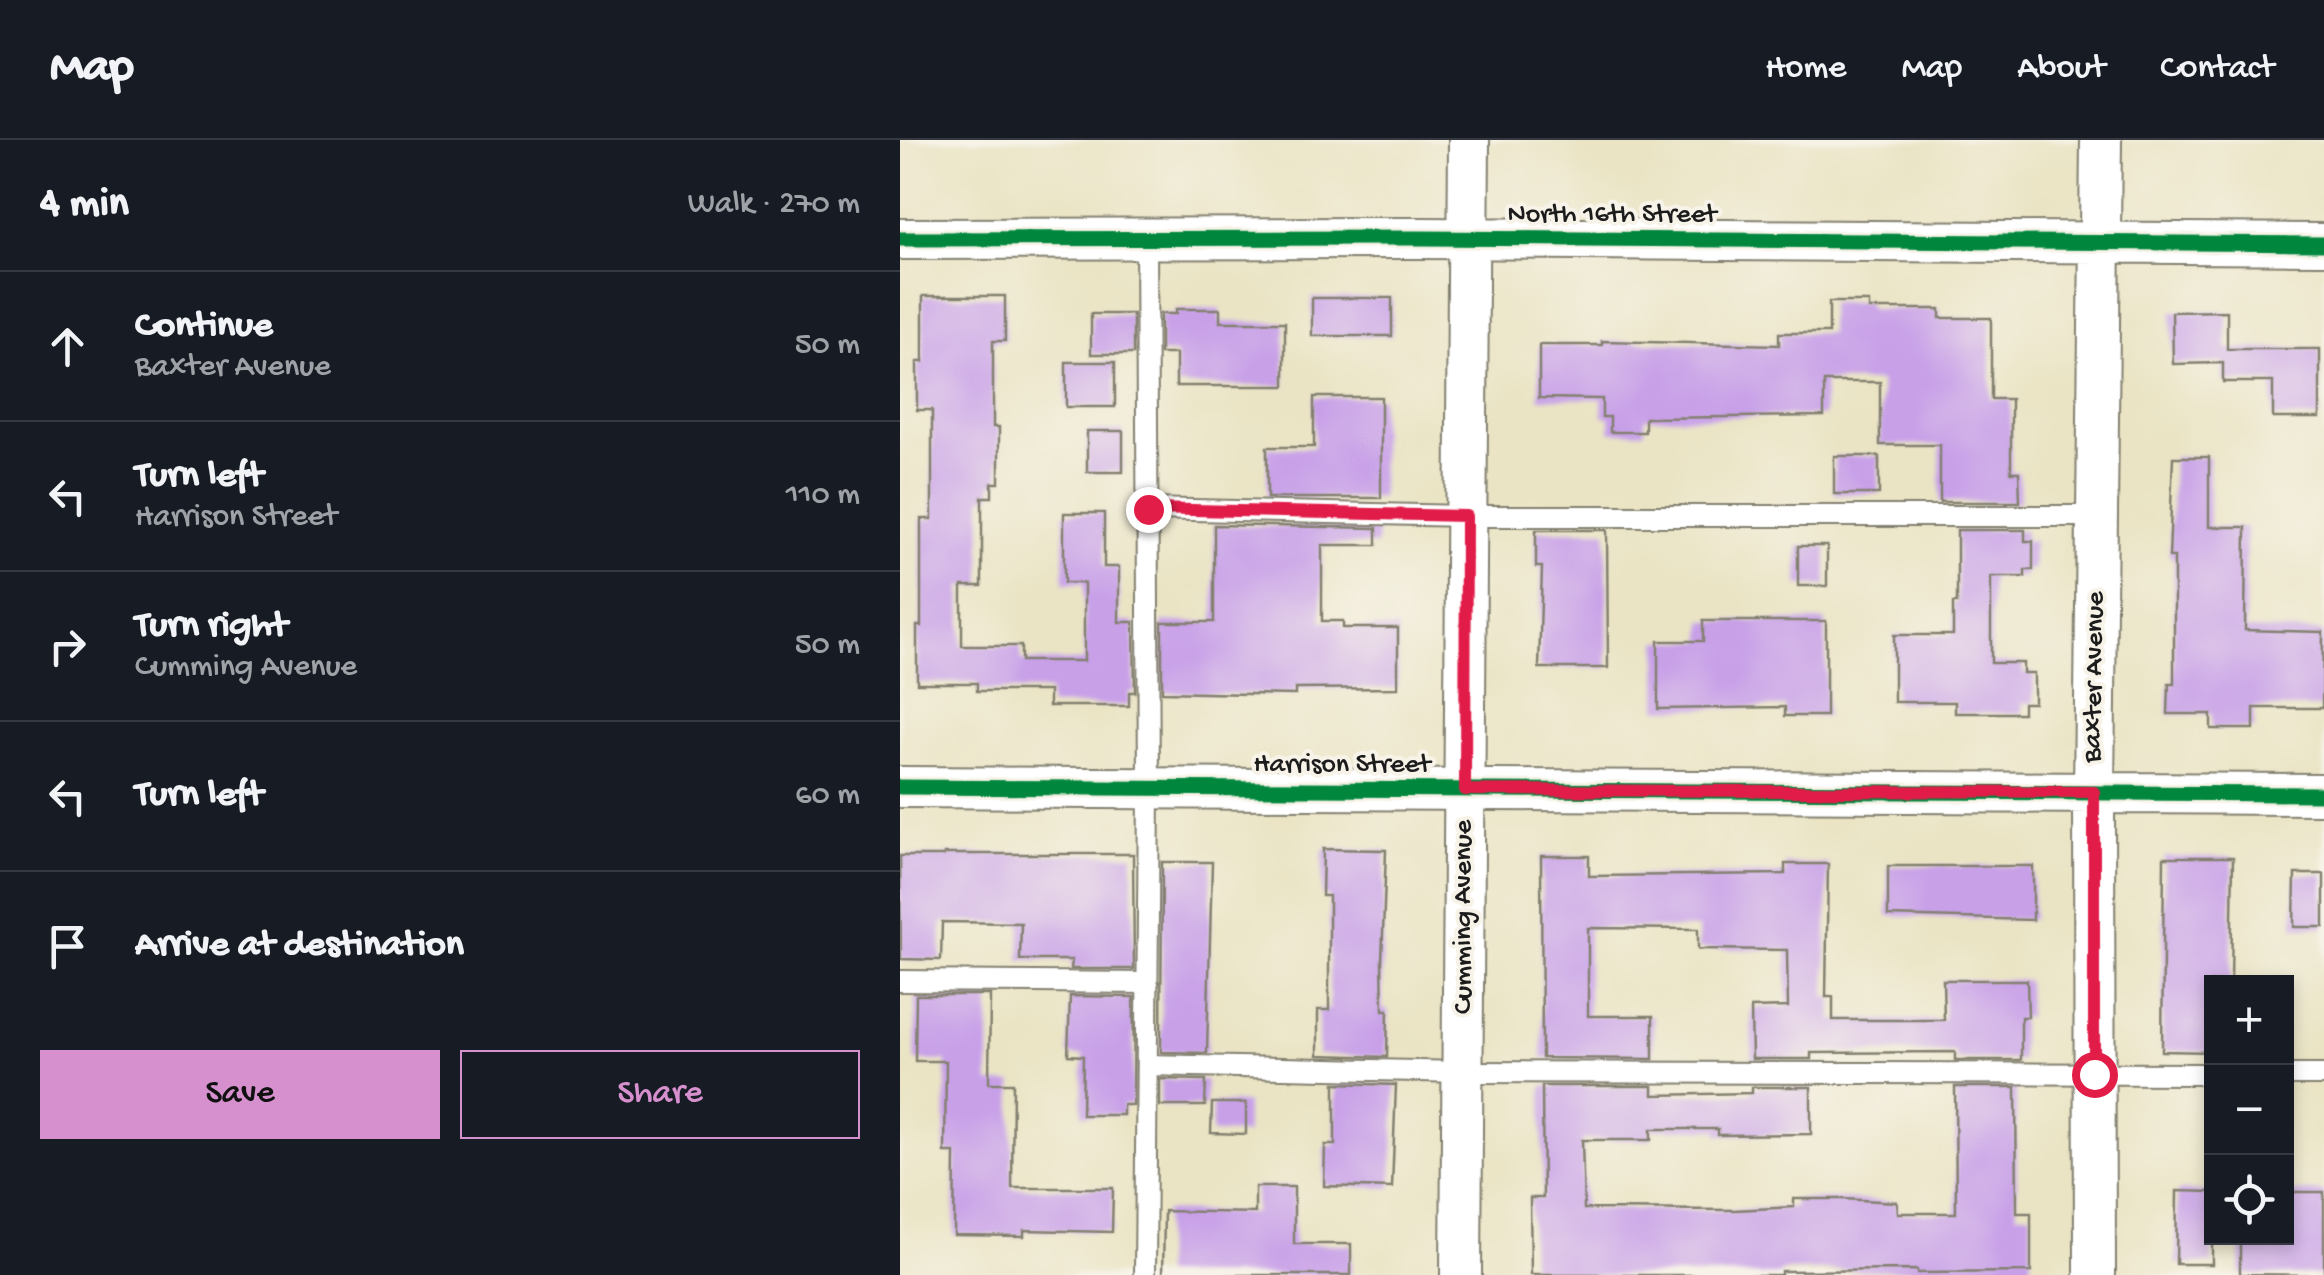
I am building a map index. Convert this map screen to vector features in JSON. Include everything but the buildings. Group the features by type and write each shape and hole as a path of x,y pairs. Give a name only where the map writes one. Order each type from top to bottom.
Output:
{"street":[{"name":"Cumming Avenue","path":"1461,1275 1469,140"},
{"name":"Baxter Avenue","path":"2095,1275 2094,792 2101,140"},
{"name":"North 16th Street","path":"900,240 2324,244"},
{"name":"Harrison Street","path":"900,787 2324,794"}],"lane":[{"path":"1146,239 1146,1275"},
{"path":"1148,509 1466,516 2098,516"},
{"path":"900,981 1148,983"},
{"path":"1147,1065 1462,1072 2204,1074"},
{"path":"2294,1075 2324,1075"}],"cycle path":[{"path":"900,239 2324,244"},
{"path":"900,787 2324,794"}],"route":[{"path":"1148,509 1466,516 1465,790 2094,792 2094,1074"}]}
